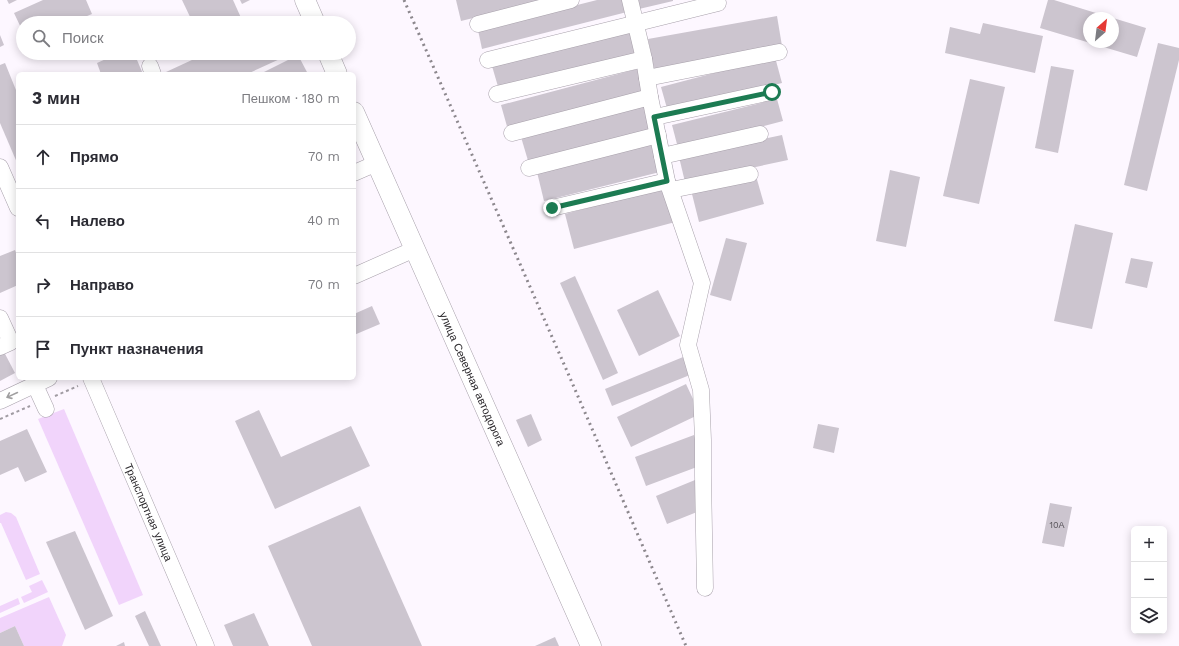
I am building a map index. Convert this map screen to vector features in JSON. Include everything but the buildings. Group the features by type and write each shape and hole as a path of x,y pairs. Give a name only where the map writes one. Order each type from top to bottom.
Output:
{"main road":[{"path":"305,0 312,16"},
{"path":"331,60 336,72"},
{"name":"улица Северная автодорога","path":"356,116 591,646"}],"street":[{"path":"478,24 571,0"},
{"path":"630,0 644,59 650,97 669,185 702,283 688,345 701,390 705,588"},
{"path":"488,60 718,2"},
{"path":"647,78 779,52"},
{"path":"497,94 644,59"},
{"path":"654,117 772,92"},
{"path":"512,133 650,97"},
{"path":"662,156 760,134"},
{"path":"529,168 658,135"},
{"path":"356,172 377,163"},
{"path":"0,167 16,203"},
{"path":"552,208 669,185 750,174"},
{"path":"356,275 415,249"},
{"path":"0,318 11,342 0,347"},
{"name":"Транспортная улица","path":"93,380 206,646"},
{"path":"0,401 42,381 46,409"}],"shaded area":[{"path":"64,409 143,595 119,605 38,419"},
{"path":"6,512 11,513 16,517 40,574 26,580 0,523 0,515"},
{"path":"42,580 48,592 24,603 21,597 32,592 29,586"},
{"path":"49,597 66,635 62,646 24,646 15,626 0,633 0,618"},
{"path":"18,598 20,604 0,613 0,606"}],"railway":[{"path":"404,0 686,646"}],"route":[{"path":"552,208 667,181 654,117 772,92"}]}
